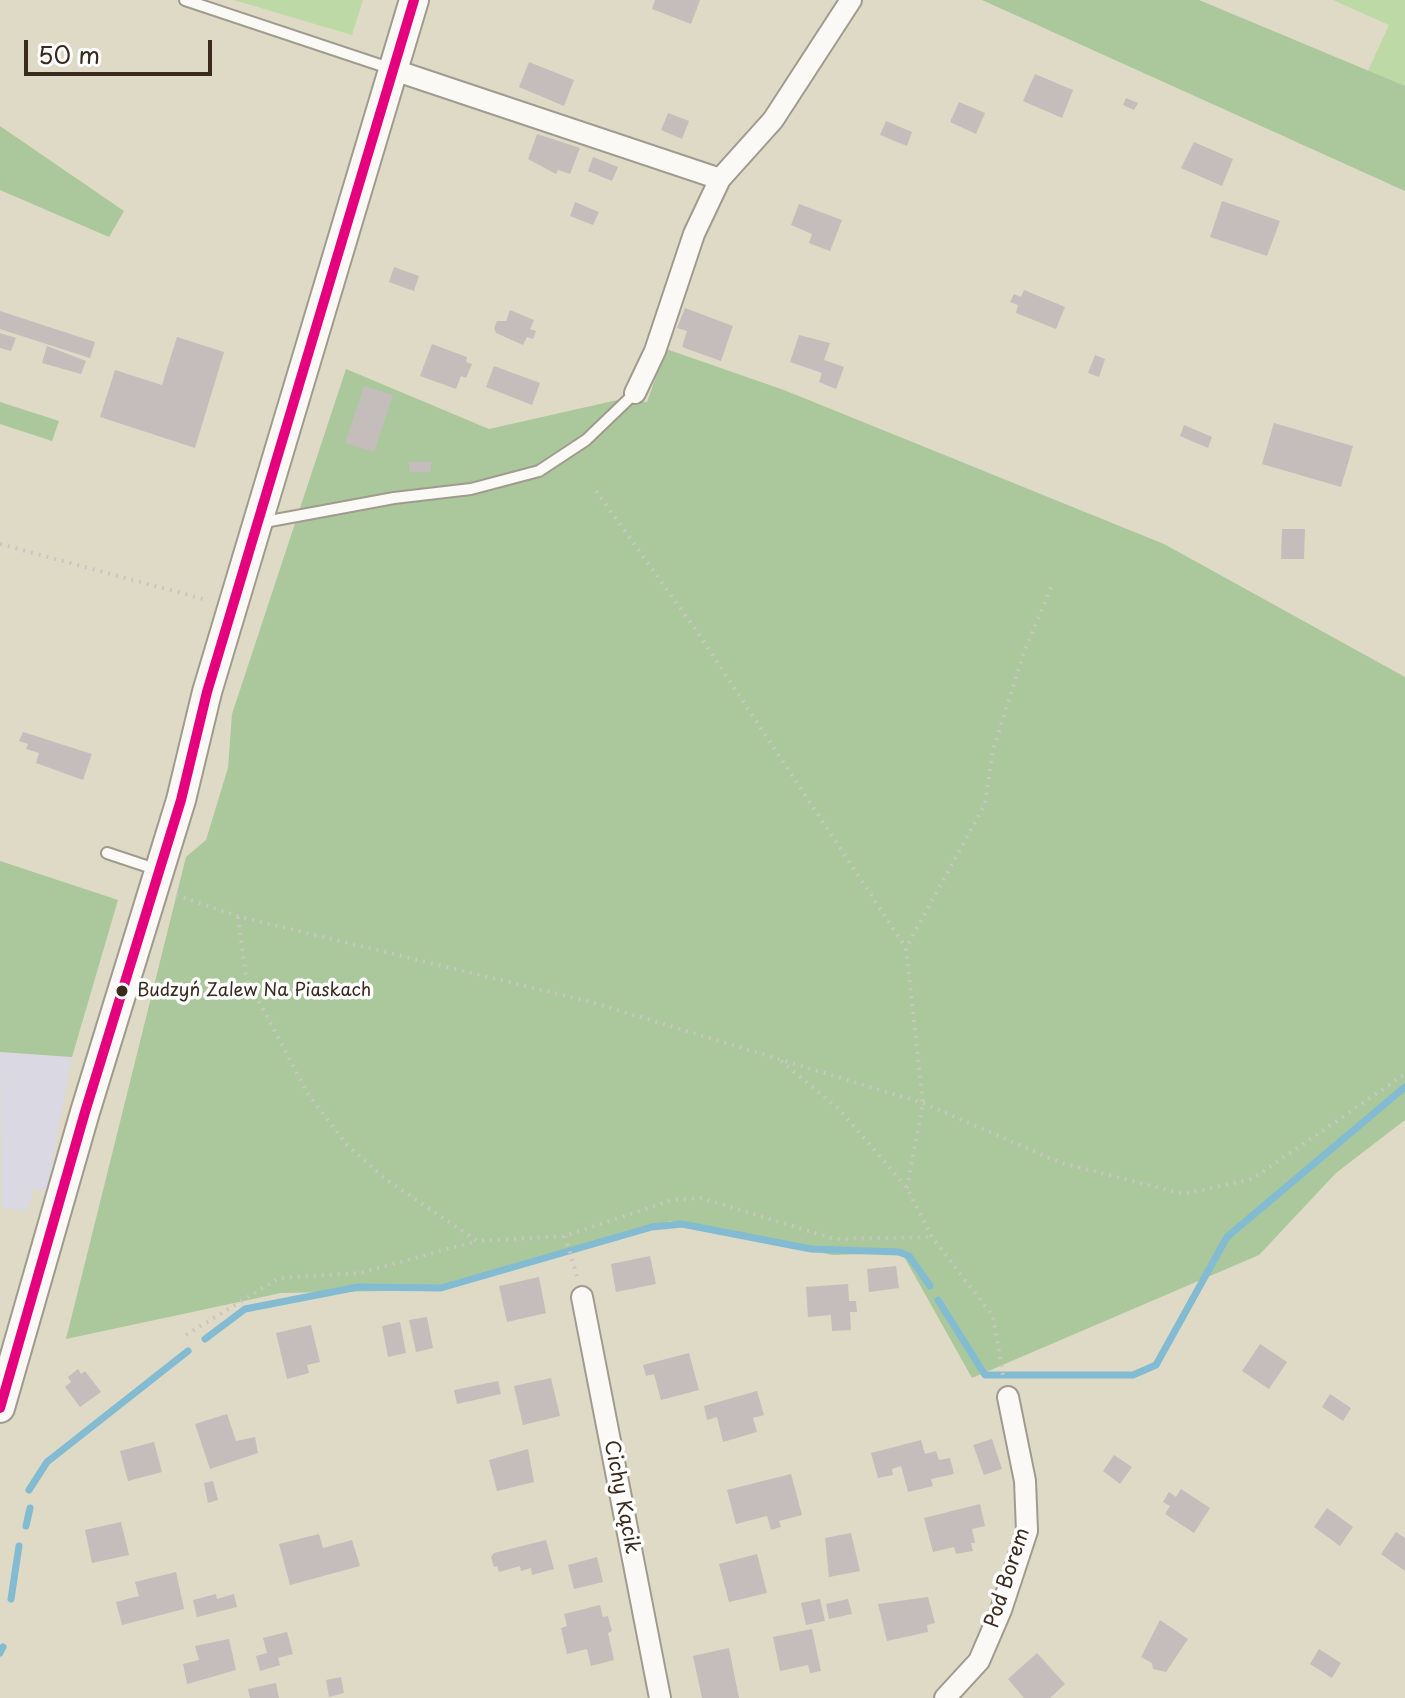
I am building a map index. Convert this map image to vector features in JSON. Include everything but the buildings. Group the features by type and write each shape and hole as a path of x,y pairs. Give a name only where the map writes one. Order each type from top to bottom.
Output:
{"main road":[{"path":"0,1408 8,1350 158,879 232,607 414,0"}],"street":[{"path":"635,393 655,351 694,234 720,179 773,120 851,0"},
{"path":"394,70 720,179"},
{"name":"Cichy Kącik","path":"582,1297 660,1698"},
{"name":"Pod Borem","path":"945,1698 979,1661 1001,1610 1027,1531 1025,1481 1008,1397"}],"lane":[{"path":"185,0 394,70"},
{"path":"257,523 394,498 471,489 539,471 586,440 635,393"},
{"path":"107,853 158,879"}],"path":[{"path":"596,491 698,633 906,948 923,1103 907,1188"},
{"path":"0,544 232,607"},
{"path":"906,948 985,804 997,737 1023,655 1052,585"},
{"path":"158,879 237,916 421,963 523,984 779,1059 923,1103 1061,1163 1184,1194 1252,1179 1405,1074"},
{"path":"237,916 246,977 308,1094 347,1145 384,1178 477,1241"},
{"path":"779,1059 840,1110 907,1188 932,1237 993,1316 1003,1371"},
{"path":"186,1335 279,1278 360,1273 477,1241 566,1237 672,1200 701,1198 835,1239 932,1237"},
{"path":"566,1237 573,1262"}],"shaded area":[{"path":"0,1052 72,1057 47,1191 33,1190 27,1211 2,1208"}],"green space":[{"path":"234,0 363,0 352,35"},
{"path":"982,0 1199,0 1405,86 1405,191"},
{"path":"1333,0 1405,0 1405,86 1367,73 1389,25"},
{"path":"0,126 124,211 109,237 0,190"},
{"path":"666,349 784,390 1164,544 1405,677 1405,1120 1336,1173 1259,1255 972,1378 902,1253 832,1255 670,1221 434,1290 281,1293 66,1339 186,857 206,840 228,768 232,714 346,369 489,429 622,399 647,402"},
{"path":"0,402 59,421 52,441 0,424"},
{"path":"0,861 118,900 72,1057 0,1052"}],"waterway":[{"path":"938,1300 985,1375 1133,1375 1156,1365 1227,1237 1405,1087"},
{"path":"205,1339 245,1309 358,1287 441,1288 652,1227 682,1224 811,1249 899,1252 909,1256 930,1286"},
{"path":"29,1490 47,1462 188,1351"},
{"path":"26,1526 30,1508"},
{"path":"11,1599 19,1546"},
{"path":"0,1653 3,1647"}],"transit line":[{"path":"0,1408 85,1112 181,800 207,692 414,0"}],"place":[{"name":"Budzyń Zalew Na Piaskach","path":"122,991"}]}
